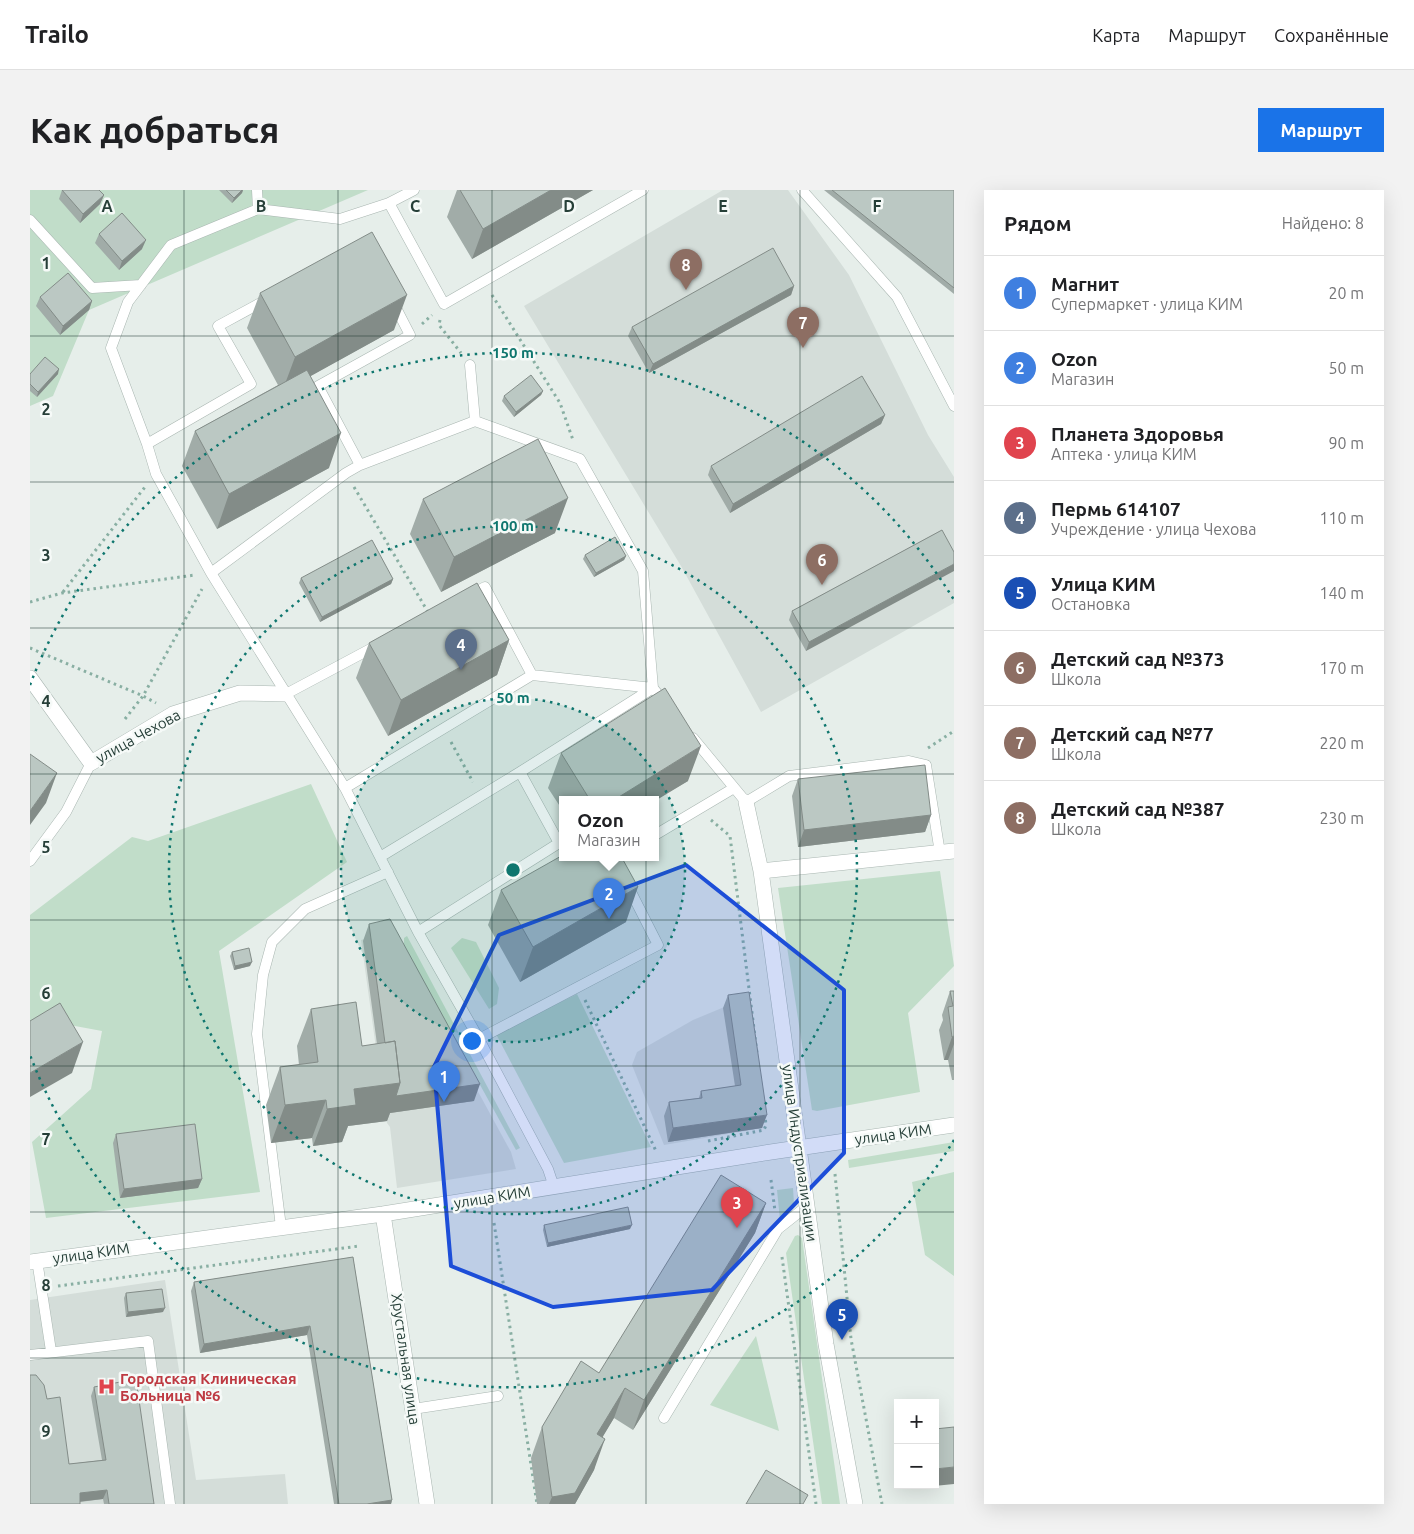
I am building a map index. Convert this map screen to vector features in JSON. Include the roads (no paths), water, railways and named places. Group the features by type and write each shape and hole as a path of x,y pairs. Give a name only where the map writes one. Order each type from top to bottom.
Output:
{"street":[{"name":"улица Чехова","path":"30,678 90,763 173,714 240,693 286,694"},
{"name":"улица Индустриализации","path":"746,802 761,871 826,1344 855,1504"},
{"path":"761,871 947,852"},
{"name":"улица КИМ","path":"34,1261 383,1214 954,1125"},
{"name":"Хрустальная улица","path":"383,1214 427,1504"}],"lane":[{"path":"257,190 258,209"},
{"path":"414,190 389,203 340,220 258,209 171,245 128,302 111,348 147,444 156,474 211,573 346,788 418,932 479,1039 548,1169 554,1187"},
{"path":"389,203 444,304 642,190"},
{"path":"802,190 897,296 954,406"},
{"path":"30,220 92,288 141,284"},
{"path":"360,465 318,386 410,335 388,292"},
{"path":"147,444 251,384 218,326 279,294"},
{"path":"470,366 475,421"},
{"path":"211,573 346,473 360,465 475,421 580,459 643,571 653,688 671,711"},
{"path":"462,600 486,587 532,675"},
{"path":"286,694 389,640"},
{"path":"346,788 532,675 653,688"},
{"path":"380,857 653,688"},
{"path":"684,726 746,802 790,776 909,761 926,765 947,852"},
{"path":"30,861 66,812 90,763"},
{"path":"520,772 559,841"},
{"path":"659,833 734,788"},
{"path":"418,932 559,844"},
{"path":"281,1227 257,1034 263,975 272,942 305,909 388,872"},
{"path":"479,1039 658,945 623,877"},
{"path":"664,1418 778,1229 807,1206"},
{"path":"34,1261 41,1288 51,1351"},
{"path":"30,1355 148,1341 170,1504"},
{"path":"413,1409 498,1396"}],"place":[{"name":"Детский сад №387","path":"686,290"},
{"name":"Детский сад №77","path":"803,348"},
{"name":"Детский сад №373","path":"822,585"},
{"name":"Пермь 614107","path":"461,670"},
{"name":"Ozon","path":"609,919"},
{"name":"Магнит","path":"444,1102"},
{"name":"Планета Здоровья","path":"737,1228"},
{"name":"Улица КИМ","path":"842,1340"},
{"name":"Городская Клиническая Больница №6","path":"106,1387"}]}
